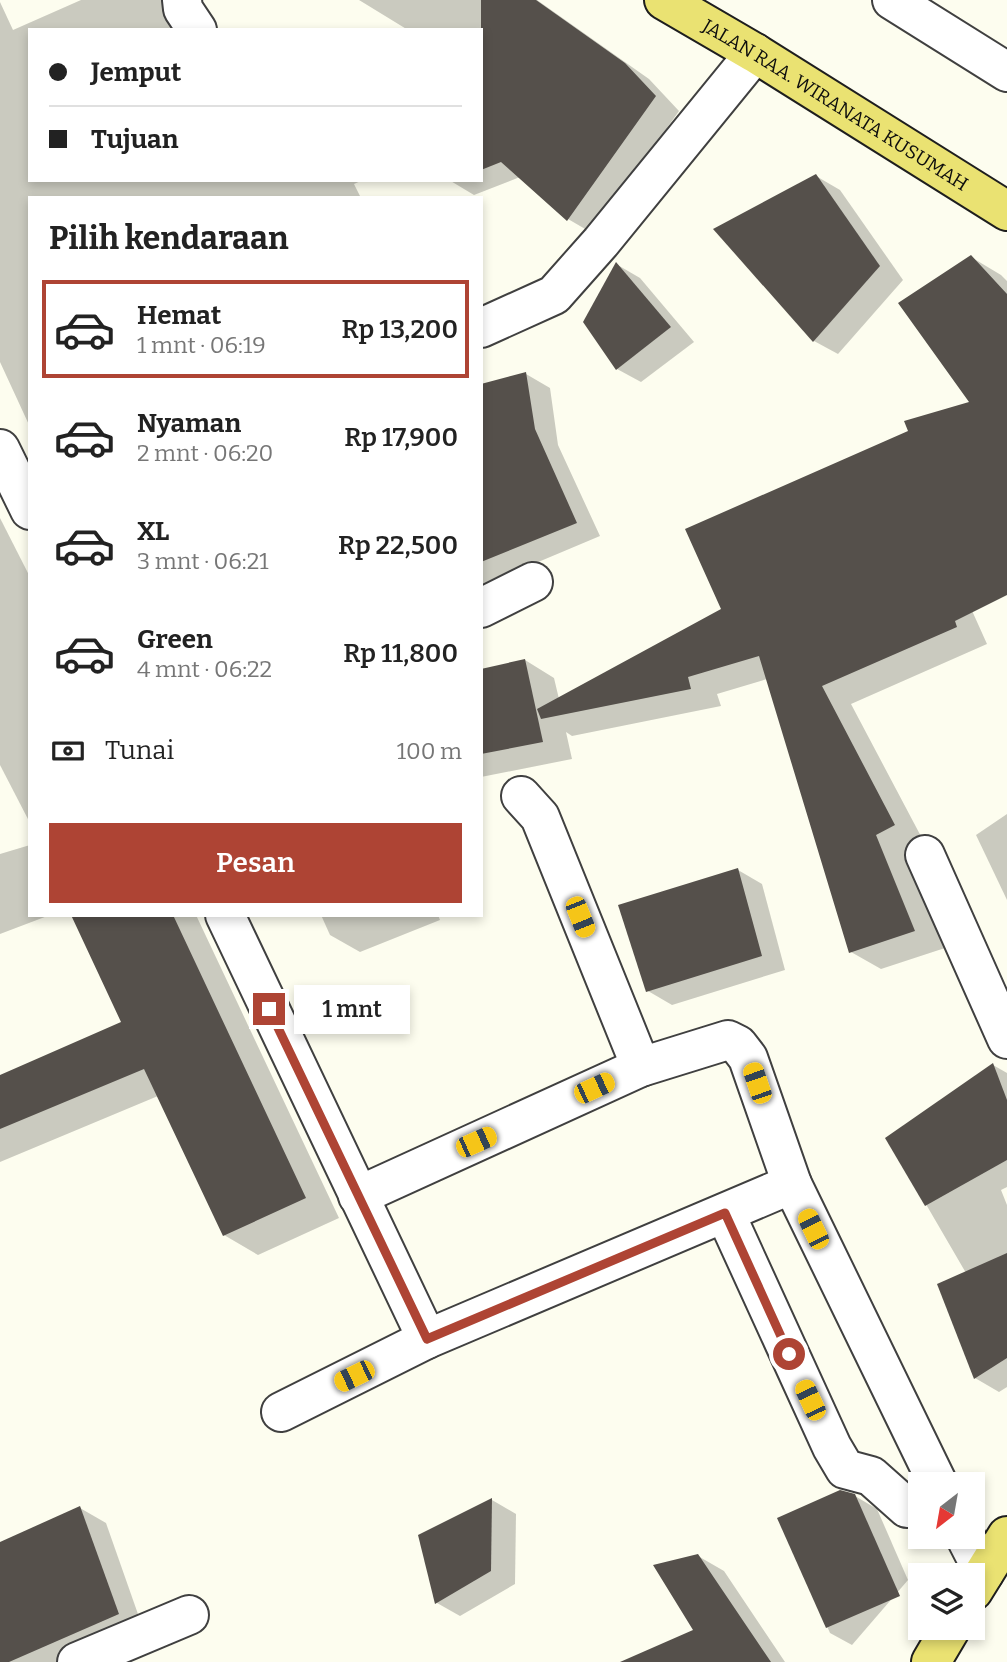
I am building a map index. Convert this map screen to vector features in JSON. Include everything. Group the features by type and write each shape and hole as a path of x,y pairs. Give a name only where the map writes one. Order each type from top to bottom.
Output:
{"main road":[{"name":"JALAN RAA. WIRANATA KUSUMAH","path":"664,0 755,53 1007,211"},
{"path":"985,1571 1007,1536"},
{"path":"930,1662 944,1640"}],"street":[{"path":"182,0 183,9 196,28"},
{"path":"892,0 1007,72"},
{"path":"483,327 554,295 601,242 755,53"},
{"path":"0,449 28,506"},
{"path":"483,607 533,582"},
{"path":"521,796 540,817 641,1067"},
{"path":"925,855 1007,1040"},
{"path":"226,917 427,1339"},
{"path":"358,1196 641,1067 728,1040 738,1045 748,1058 792,1184 932,1472"},
{"path":"281,1412 427,1339 792,1184"},
{"path":"725,1213 832,1447 845,1469 871,1476 908,1508"},
{"path":"77,1662 188,1615"}],"building":[{"path":"481,0 536,0 625,63 656,96 567,221 501,162 483,169"},
{"path":"816,174 880,266 813,342 713,229"},
{"path":"971,255 1007,294 1007,595 955,621 957,627 822,686 895,825 876,835 915,931 849,953 759,656 688,677 691,689 541,719 537,709 721,609 685,529 908,431 904,421 969,402 898,303"},
{"path":"616,262 671,327 616,370 583,322"},
{"path":"526,372 535,429 577,523 483,561 483,383"},
{"path":"525,659 543,742 483,754 483,669"},
{"path":"738,868 762,956 646,992 618,905"},
{"path":"72,917 174,917 306,1198 223,1236 144,1069 0,1129 0,1075 121,1022"},
{"path":"993,1063 1007,1100 1007,1160 925,1206 885,1138"},
{"path":"1007,1253 1007,1358 974,1379 937,1284"},
{"path":"840,1490 855,1494 900,1596 826,1628 777,1518"},
{"path":"492,1498 491,1571 435,1604 418,1535"},
{"path":"80,1506 119,1614 9,1662 0,1662 0,1542"},
{"path":"698,1554 771,1662 620,1662 693,1630 653,1565"}],"route":[{"path":"269,1009 427,1339 725,1213 789,1354"}]}
